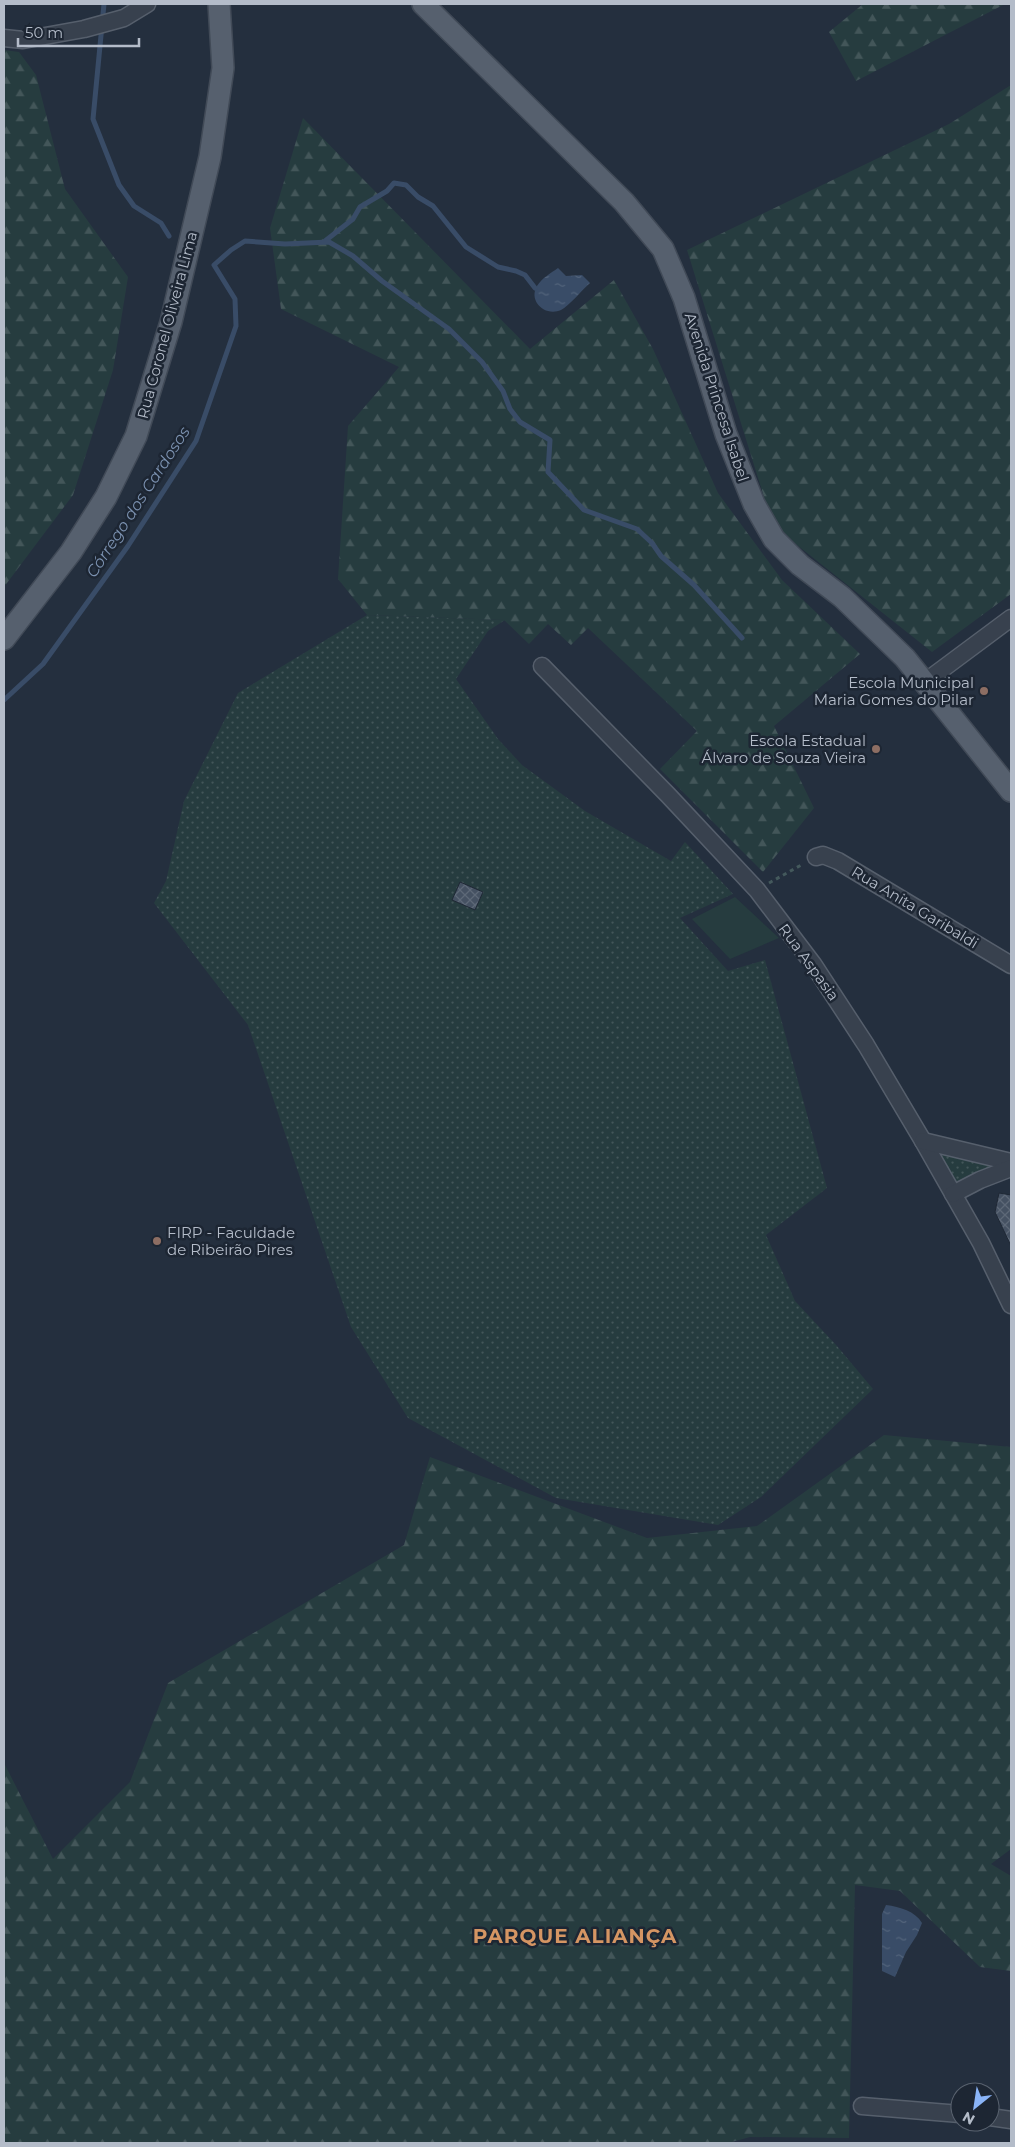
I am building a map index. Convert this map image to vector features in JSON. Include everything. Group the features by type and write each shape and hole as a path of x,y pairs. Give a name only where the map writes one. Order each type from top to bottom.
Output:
{"main road":[{"name":"Rua Coronel Oliveira Lima","path":"4,639 71,552 106,497 136,436 172,322 210,158 222,68 218,4"},
{"name":"Avenida Princesa Isabel","path":"423,4 624,202 663,249 684,298 726,434 754,504 774,539 800,565 842,597 905,658 1011,791"}],"street":[{"path":"4,38 22,40 84,28 124,18 147,4"},
{"path":"925,682 1011,618"},
{"name":"Rua Aspasia","path":"542,666 668,795 757,890 813,964 866,1045 923,1141 981,1243 1011,1305"},
{"name":"Rua Anita Garibaldi","path":"816,857 823,855 838,860 1011,965"},
{"path":"923,1141 1011,1162"},
{"path":"953,1194 980,1180 1011,1168"},
{"path":"862,2106 950,2113"}],"path":[{"path":"757,890 816,857"}],"green space":[{"path":"863,4 1005,4 856,81 829,32"},
{"path":"4,50 19,52 36,75 65,189 128,277 113,370 73,495 4,587"},
{"path":"1011,85 1011,594 932,652 773,526 687,250 949,124"},
{"path":"303,118 530,349 614,280 653,349 718,493 782,580 860,654 774,726 814,808 763,872 660,769 697,731 588,628 571,645 548,624 529,644 504,620 367,615 338,579 348,426 399,367 281,309 270,228"},
{"path":"367,615 505,620 488,631 456,679 498,739 522,765 585,811 671,861 685,842 733,894 680,918 728,971 765,960 827,1188 766,1235 795,1301 837,1346 873,1389 761,1497 718,1525 556,1498 408,1418 351,1327 248,1025 154,903 166,881 184,801 238,693"},
{"path":"735,897 779,938 730,959 692,919"},
{"path":"935,1154 968,1154 1006,1167 955,1187"},
{"path":"884,1435 1011,1447 1011,1849 991,1864 1011,1876 1011,1971 980,1967 900,1891 855,1885 849,2138 750,2137 728,2143 4,2143 4,1763 53,1859 130,1782 168,1683 404,1545 430,1457 647,1538 757,1526"}],"water":[{"path":"558,268 566,276 582,275 590,283 572,302 555,312 544,309 536,302 535,292 541,281"},
{"path":"886,1905 907,1910 922,1923 895,1977 882,1971 882,1914"}],"building":[{"path":"460,882 483,892 475,910 452,900"},
{"path":"999,1193 1011,1195 1011,1246 995,1212"}],"waterway":[{"name":"Córrego dos Cardosos","path":"104,4 93,119 119,185 134,206 161,223 169,236"},
{"path":"325,241 353,219 360,207 387,191 394,183 406,185 418,197 433,206 466,247 498,267 525,275 535,288"},
{"path":"4,700 43,664 128,546 196,441 236,326 235,299 214,265 245,241 285,244 329,242 353,256 382,281 449,329 482,362 503,391 510,409 520,422 550,440 548,472 584,510 637,529 652,543 661,556 694,585 742,638"}],"place":[{"name":"Escola Municipal Maria Gomes do Pilar","path":"984,691"},
{"name":"Escola Estadual Álvaro de Souza Vieira","path":"876,749"},
{"name":"FIRP - Faculdade de Ribeirão Pires","path":"157,1241"}],"district":[{"name":"PARQUE ALIANÇA","path":"575,1936"}]}
